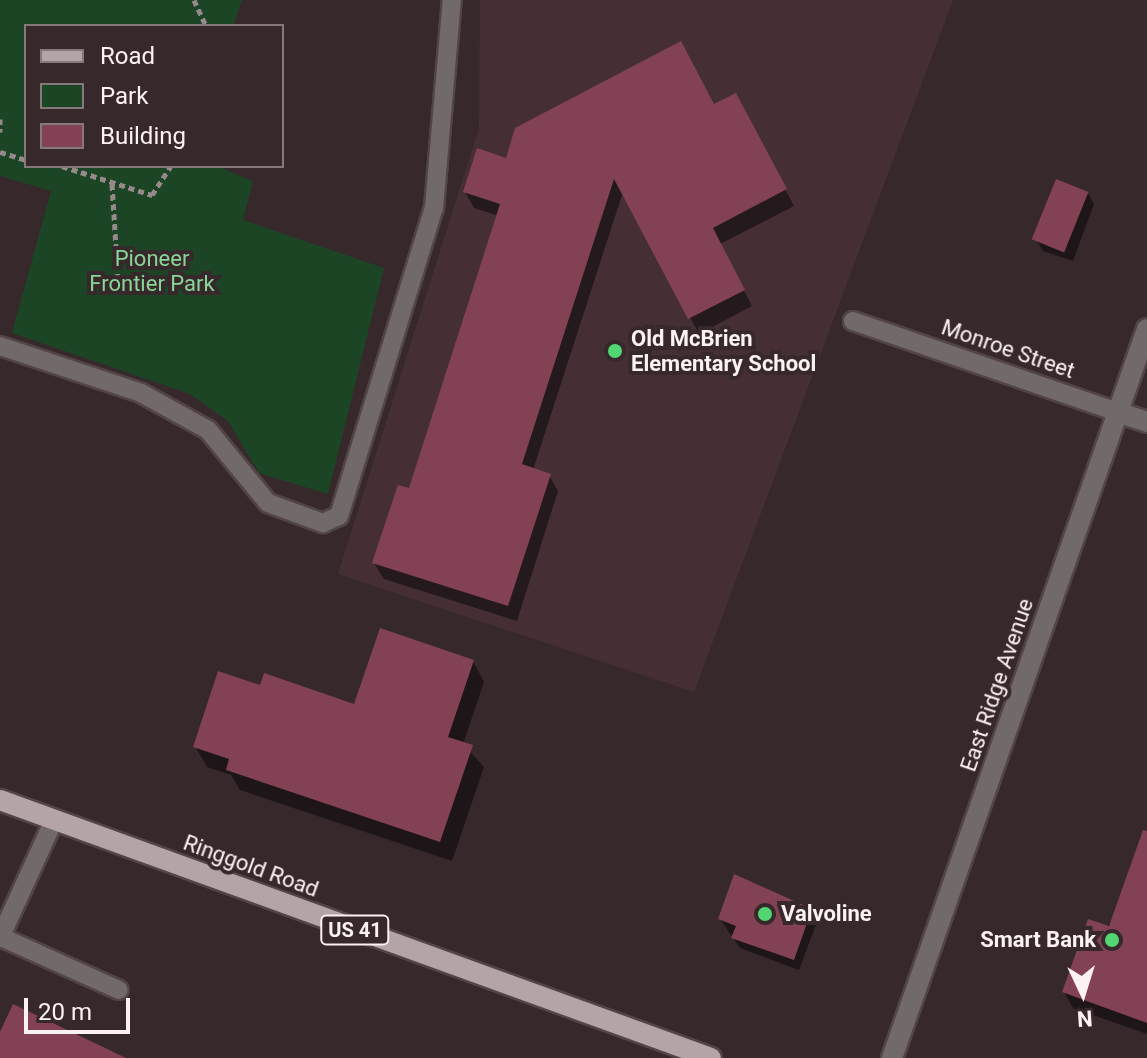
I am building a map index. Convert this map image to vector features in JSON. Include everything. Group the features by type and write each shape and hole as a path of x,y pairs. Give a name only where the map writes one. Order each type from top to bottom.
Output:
{"main road":[{"name":"Ringgold Road","path":"0,800 703,1057"}],"street":[{"name":"East Ridge Avenue","path":"892,1058 1147,329"},
{"name":"Monroe Street","path":"1117,412 1147,422"}],"lane":[{"path":"0,346 141,393 208,430 268,503 323,523 339,516 434,208 452,0"},
{"name":"Monroe Street","path":"853,321 1117,412"},
{"path":"54,820 0,937 119,990"}],"path":[{"path":"194,0 205,24"},
{"path":"0,119 0,132"},
{"path":"0,152 24,159"},
{"path":"68,168 152,195 170,168"},
{"path":"112,183 118,279"}],"shaded area":[{"name":"Old McBrien Elementary School","path":"480,0 953,0 694,692 338,574 479,128"}],"green space":[{"name":"Pioneer Frontier Park","path":"0,0 242,0 234,24 24,24 24,168 222,168 253,181 243,220 384,268 328,494 259,473 228,421 190,394 12,333 51,191 0,176"}],"building":[{"path":"681,41 714,104 736,93 787,189 713,228 745,290 688,319 614,179 522,464 551,474 508,606 372,563 398,485 409,488 500,204 463,192 477,148 506,158 515,128"},
{"path":"1056,179 1088,192 1064,252 1032,239"},
{"path":"380,628 474,660 448,737 473,745 440,842 226,770 229,759 193,747 218,671 260,685 264,673 354,704"},
{"name":"Smart Bank","path":"1143,830 1147,831 1147,1023 1062,992 1088,919 1109,926"},
{"name":"Valvoline","path":"734,874 812,909 794,960 731,938 736,926 718,919"},
{"path":"13,1004 126,1058 0,1058 0,1032"}],"place":[{"name":"Old McBrien Elementary School","path":"615,351"},
{"name":"Valvoline","path":"765,914"},
{"name":"Smart Bank","path":"1112,940"}]}
